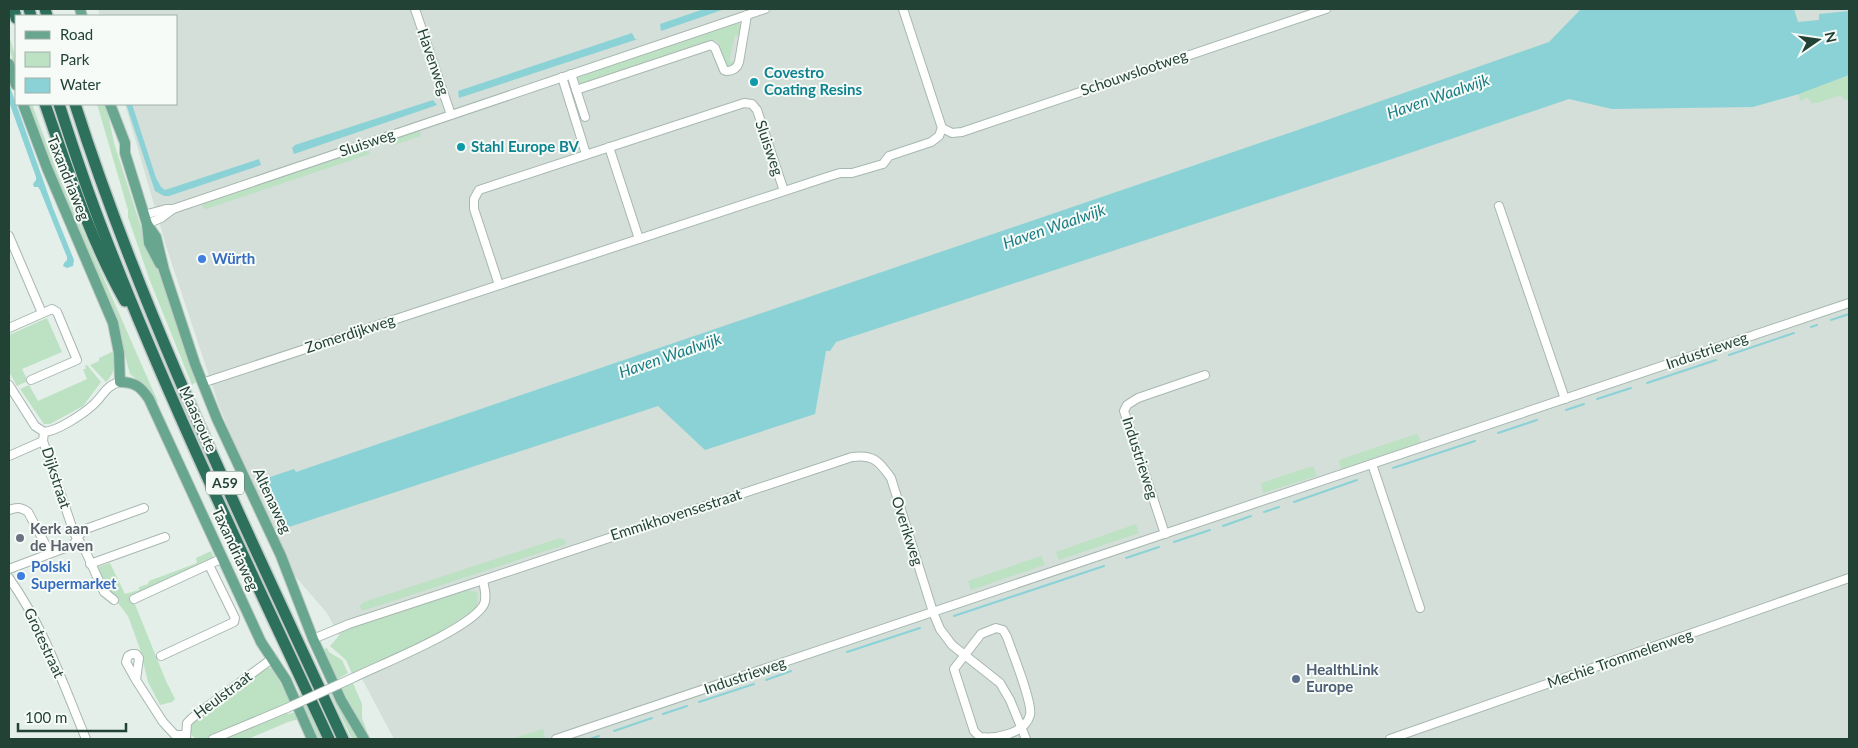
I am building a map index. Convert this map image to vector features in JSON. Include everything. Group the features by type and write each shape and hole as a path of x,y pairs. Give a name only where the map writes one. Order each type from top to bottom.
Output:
{"highway":[{"name":"A59","path":"45,105 90,226 115,284 149,344"},
{"name":"Maasroute","path":"59,105 104,235 149,344 193,446 329,739"},
{"name":"Maasroute","path":"75,105 117,228 140,288 206,441 343,739"}],"main road":[{"path":"9,64 15,83"},
{"name":"Taxandriaweg","path":"23,105 47,168 113,323 119,354 120,382 128,382 138,386 149,399 261,642 286,680 312,739"},
{"name":"Altenaweg","path":"110,105 125,143 125,154 145,220 156,237 164,270 202,383 287,570 313,639 341,700 364,739"}],"street":[{"name":"Havenweg","path":"415,9 451,115"},
{"name":"Sluisweg","path":"145,220 166,208 173,209 765,9"},
{"path":"784,191 840,173 852,174 883,164 889,156 931,142 939,136 942,128 903,9"},
{"name":"Schouwslootweg","path":"942,128 952,133 962,132 1326,9"},
{"path":"576,90 711,44 715,48 724,70 726,72 733,70 738,66 747,15"},
{"path":"571,74 585,117"},
{"path":"562,78 586,154"},
{"name":"Sluisweg","path":"744,103 752,104 757,110 784,191 499,285 474,209 474,199 479,190 586,154 744,103"},
{"path":"609,148 639,239"},
{"path":"1499,206 1565,399"},
{"path":"9,236 42,313"},
{"name":"Zomerdijkweg","path":"202,383 499,285"},
{"name":"Industrieweg","path":"556,739 1849,303"},
{"path":"9,328 52,309 57,312 77,360 31,380"},
{"name":"Industrieweg","path":"1165,534 1124,411 1127,405 1138,398 1205,375"},
{"path":"44,432 54,430 84,412 94,404 108,387 120,382"},
{"name":"Dijkstraat","path":"9,385 35,426 44,432 43,441 74,533 85,550 104,592 114,600"},
{"path":"9,456 43,441"},
{"name":"Emmikhovensestraat","path":"313,639 349,624 852,457 871,457"},
{"name":"Overikweg","path":"871,457 881,463 891,478 933,612"},
{"path":"1372,464 1420,608"},
{"path":"9,510 23,508 28,512 50,553"},
{"path":"9,569 73,545 82,530 144,508"},
{"path":"90,564 165,537"},
{"path":"134,599 223,558"},
{"name":"Taxandriaweg","path":"161,656 234,622 235,618 209,565"},
{"name":"Grotestraat","path":"9,578 31,612 47,643 85,739"},
{"name":"Mechie Trommelenweg","path":"1390,739 1849,578"},
{"path":"213,739 287,708 436,639 470,618 484,605 483,580"},
{"path":"933,612 940,629 952,646 1000,683 1010,700 1026,739"},
{"path":"996,628 1003,630 1007,637 1028,696 1030,710 1028,719 1021,726 1015,732 991,738 980,738 974,731 954,669 981,634 996,628"},
{"name":"Heulstraat","path":"186,737 187,723 192,718 273,658"},
{"path":"136,680 169,730 174,735 186,737"}],"shaded area":[{"path":"98,9 1849,9 1849,739 394,739 327,613 294,575 246,473 218,403 166,246 125,105 178,105 178,15 100,15"}],"green space":[{"path":"736,23 740,24 742,28 740,36 735,35 729,61 736,62 732,67 726,68 719,50 719,43 716,40 582,85 577,82 579,76"},
{"path":"9,35 15,55 15,68 9,49"},
{"path":"1849,75 1849,100 1838,96 1812,104 1808,97 1800,101 1799,94"},
{"path":"27,105 32,105 57,172 158,402 156,403 146,387 130,374 116,320 49,164"},
{"path":"97,105 106,105 114,143 139,221 170,303 196,382 192,385 150,281 128,217 128,210"},
{"path":"419,129 421,136 391,146 390,139"},
{"path":"367,147 370,154 206,209 204,209 201,203"},
{"path":"47,318 62,352 22,369 28,381 17,386 9,372 9,335"},
{"path":"114,351 113,371 106,382 90,365 99,361 99,358"},
{"path":"87,365 101,382 83,406 50,424 44,424 20,389 29,385 38,401 87,379 83,369 86,369 85,366"},
{"path":"1416,434 1421,442 1341,469 1339,460"},
{"path":"1313,466 1317,476 1263,493 1261,483"},
{"path":"1136,524 1139,533 1059,560 1056,552"},
{"path":"560,538 565,540 566,543 564,545 365,610 362,610 360,607 361,604 367,601"},
{"path":"211,551 215,560 132,597 175,699 172,702 160,705 148,682 140,649 128,616 104,585 95,568 110,563 125,594 139,590 139,587 148,584 149,581 197,563 196,558"},
{"path":"1041,556 1045,565 971,590 968,581"},
{"path":"466,590 477,592 478,603 474,610 432,637 352,674 346,660 330,646 344,630"},
{"path":"327,648 329,652 342,660 348,673 336,680 325,656 324,649"},
{"path":"267,667 273,669 290,701 284,706 205,739 197,739 192,736 190,723"},
{"path":"352,681 362,704 362,718 369,737 340,686"},
{"path":"330,691 357,739 352,739"},
{"path":"301,694 322,739 315,739 296,696"},
{"path":"287,712 288,714 295,712 299,719 248,739 225,739"},
{"path":"543,729 545,737 537,739 511,739"}],"water":[{"path":"704,9 725,9 661,31 660,24"},
{"name":"Haven Waalwijk","path":"1581,9 1794,9 1798,22 1819,20 1819,14 1849,11 1849,75 1799,94 1753,107 1612,109 1569,99 836,342 830,351 826,351 815,414 705,450 658,406 286,528 263,482 264,479 294,469 296,472 1324,121 1549,42"},
{"path":"632,33 635,39 638,39 459,98 458,91"},
{"path":"9,84 53,208 74,260 73,266 67,268 63,266 67,257 40,190 38,187 34,187 33,184 36,177 9,102"},
{"path":"433,100 437,105 294,154 292,148 295,145"},
{"path":"126,105 132,105 156,178 165,190 259,159 261,165 169,196 164,196 155,191"}],"waterway":[{"path":"1831,320 1849,314"},
{"path":"1811,327 1817,325"},
{"path":"1729,355 1794,333"},
{"path":"1647,383 1716,360"},
{"path":"1597,399 1631,388"},
{"path":"1566,410 1584,404"},
{"path":"1498,433 1537,420"},
{"path":"1393,468 1475,441"},
{"path":"1294,502 1357,480"},
{"path":"1264,512 1279,507"},
{"path":"1223,526 1251,516"},
{"path":"1174,542 1210,530"},
{"path":"1126,558 1159,547"},
{"path":"954,616 1104,566"},
{"path":"847,652 920,628"},
{"path":"766,680 791,671"},
{"path":"699,702 754,684"},
{"path":"663,714 687,706"},
{"path":"614,731 652,718"},
{"path":"590,739 599,736"}],"place":[{"name":"Covestro Coating Resins","path":"754,82"},
{"name":"Stahl Europe BV","path":"461,147"},
{"name":"Würth","path":"202,259"},
{"name":"Kerk aan de Haven","path":"20,538"},
{"name":"Polski Supermarket","path":"21,576"},
{"name":"HealthLink Europe","path":"1296,679"}]}
